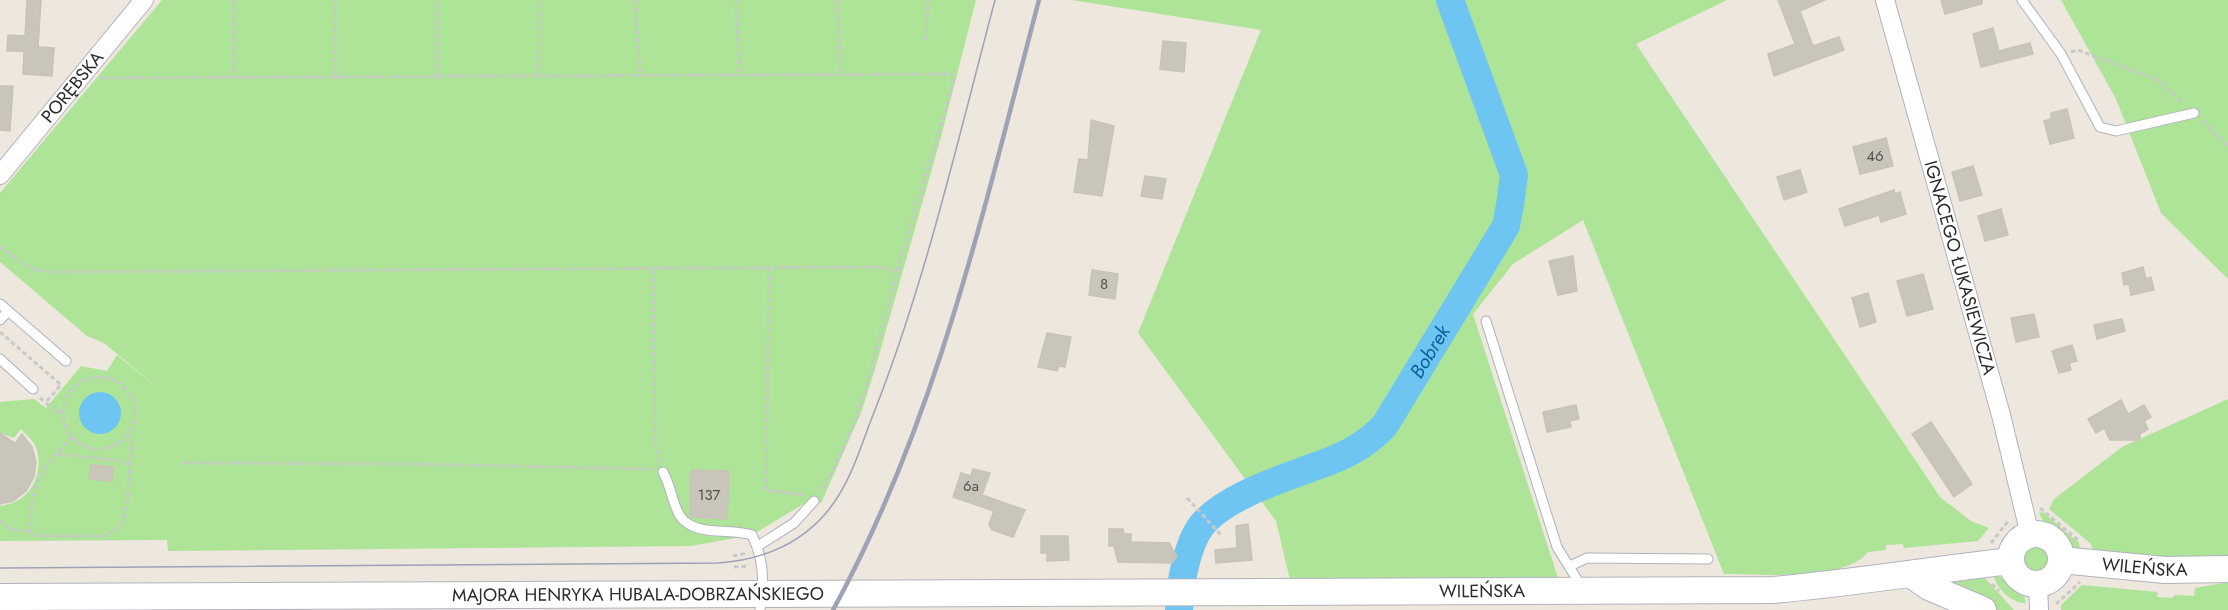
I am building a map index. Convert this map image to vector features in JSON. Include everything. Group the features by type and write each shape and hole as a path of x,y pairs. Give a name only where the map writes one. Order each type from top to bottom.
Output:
{"street":[{"name":"PORĘBSKA","path":"0,175 144,0"},
{"name":"IGNACEGO ŁUKASIEWICZA","path":"1885,0 1998,405 2030,535"},
{"path":"2030,535 2045,536 2051,540 2056,545 2061,560 2056,573 2038,584 2030,583 2017,575 2011,561 2016,545 2030,535"},
{"name":"WILEŃSKA","path":"2061,560 2165,570 2228,569"},
{"name":"WILEŃSKA","path":"944,602 1153,593 1773,590 2011,561"},
{"path":"1910,574 1929,587 1983,610"},
{"path":"2038,584 2039,610"},
{"name":"MAJORA HENRYKA HUBALA-DOBRZAŃSKIEGO","path":"0,597 944,602"}],"lane":[{"path":"2022,0 2061,54 2100,128 2116,130 2194,113"},
{"path":"0,304 66,361"},
{"path":"0,320 8,311"},
{"path":"1486,321 1557,547 1578,581 1578,591"},
{"path":"0,359 33,389"},
{"path":"663,472 679,515 686,523 696,528 743,532 752,535 758,546 763,566 762,601"},
{"path":"758,546 794,524 815,499"},
{"path":"1570,566 1587,558 1708,559"}],"path":[{"path":"234,0 234,77"},
{"path":"335,0 335,77"},
{"path":"436,77 437,0"},
{"path":"538,76 539,0"},
{"path":"635,0 640,75"},
{"path":"736,0 740,75"},
{"path":"837,0 841,74"},
{"path":"926,40 928,0"},
{"path":"2061,54 2078,50 2158,80 2228,147"},
{"path":"88,68 98,78 951,74 954,79 857,411 839,456 815,499 766,490 770,268"},
{"path":"0,247 30,268 47,272 878,267 897,271"},
{"path":"182,463 421,464 633,468 663,472 655,445 653,270"},
{"path":"0,332 61,386 45,403"},
{"path":"91,377 110,378 125,388 134,405 133,423 128,435 116,444 98,449 79,443 72,437 67,429 63,413 65,402 75,386 91,377"},
{"path":"33,389 45,403 57,412 63,413"},
{"path":"0,521 10,529 44,536 105,536 120,527 127,506 132,440 128,435"},
{"path":"31,532 31,502 36,484 50,460 72,437"},
{"path":"97,458 98,449"},
{"path":"58,454 130,462"},
{"path":"1187,498 1221,535"}],"green space":[{"path":"162,0 976,0 941,137 875,369 861,413 821,503 810,500 752,535 691,546 168,551 167,540 0,541 0,506 19,500 27,494 36,478 38,458 32,440 21,429 14,438 0,433 0,402 34,399 46,408 81,366 107,371 117,355 165,394 104,343 87,336 0,262 0,193"},
{"path":"1072,0 1727,0 1636,44 1940,497 1971,521 1989,528 1978,541 1904,548 1903,544 1886,545 1886,550 1868,552 1857,562 1822,572 1779,575 1724,574 1583,220 1513,264 1473,314 1558,578 1290,580 1276,521 1138,333 1261,30"},
{"path":"2061,0 2228,0 2228,279 2161,213 2116,99"},
{"path":"2228,399 2228,556 2160,558 2093,549 2090,543 2049,509 2054,499 2122,447"},
{"path":"2043,512 2079,543 2080,550 2069,545 2050,529 2041,518 2039,513"},
{"path":"2036,546 2045,550 2049,559 2045,568 2036,572 2027,568 2023,559 2027,550"},
{"path":"1994,576 2005,578 2014,584 2022,592 2026,603 2016,601 2006,595 1998,586"},
{"path":"1984,577 2014,610 1997,610 1931,579"},
{"path":"2228,582 2228,610 2061,610 2061,605 2082,585 2158,592 2157,597 2172,598 2175,595 2194,596 2195,588"}],"water":[{"path":"100,392 115,398 121,413 115,428 100,434 85,428 79,413 85,398"}],"building":[{"path":"27,0 41,0 38,47 54,48 52,76 23,74 24,51 7,51 8,35 25,36"},
{"path":"1778,0 1825,0 1800,11 1813,46 1839,37 1844,50 1774,76 1768,54 1795,44"},
{"path":"1941,0 1982,0 1982,4 1945,14"},
{"path":"1993,28 1999,51 2030,43 2033,54 1981,67 1973,34"},
{"path":"1163,41 1186,43 1184,72 1160,69"},
{"path":"0,86 13,86 10,131 0,130"},
{"path":"2067,109 2074,138 2050,144 2044,121 2051,119 2051,113"},
{"path":"1091,120 1114,126 1102,196 1074,192 1079,159 1088,160"},
{"path":"1886,138 1893,166 1860,174 1853,147"},
{"path":"1973,166 1982,195 1960,201 1952,172"},
{"path":"1800,170 1807,192 1784,200 1777,177"},
{"path":"1145,176 1166,179 1162,199 1141,196"},
{"path":"1894,190 1895,194 1900,192 1906,214 1881,222 1879,215 1845,226 1839,209"},
{"path":"2001,209 2008,235 1985,241 1978,216"},
{"path":"1573,256 1577,291 1558,295 1549,261"},
{"path":"2143,267 2146,279 2151,277 2154,290 2131,295 2129,284 2124,285 2122,273"},
{"path":"1092,270 1118,274 1115,299 1089,295"},
{"path":"1923,274 1933,309 1907,316 1897,281"},
{"path":"1868,293 1876,322 1860,327 1852,298"},
{"path":"2034,314 2039,337 2016,342 2011,318"},
{"path":"2122,319 2125,331 2097,339 2094,325"},
{"path":"1047,333 1071,337 1065,367 1059,366 1057,371 1038,367"},
{"path":"2072,345 2077,361 2069,363 2071,370 2059,373 2052,351"},
{"path":"2121,400 2128,414 2144,405 2151,417 2144,421 2148,429 2140,434 2140,440 2110,440 2104,428 2096,433 2088,419"},
{"path":"1576,405 1579,419 1570,421 1571,427 1547,432 1543,412"},
{"path":"1931,422 1972,484 1954,497 1912,434"},
{"path":"0,433 15,443 22,434 32,447 36,462 34,477 26,491 13,501 0,504"},
{"path":"91,465 114,467 112,481 89,479"},
{"path":"973,469 990,473 982,495 1025,510 1013,537 992,530 989,524 994,511 953,497 961,473 971,476"},
{"path":"691,470 729,471 727,519 690,517"},
{"path":"1248,524 1252,560 1216,563 1215,550 1237,548 1236,526"},
{"path":"1109,529 1123,529 1124,534 1131,534 1131,542 1169,543 1177,557 1172,563 1118,562 1114,546 1109,546"},
{"path":"1041,536 1068,536 1069,560 1047,561 1047,553 1041,553"}],"waterway":[{"name":"Bobrek","path":"1179,610 1185,566 1191,544 1201,526 1211,516 1237,499 1267,484 1342,456 1377,433 1385,425 1506,226 1514,175 1450,0"}],"tram line":[{"path":"0,568 718,563 763,555 790,543 826,513 842,491 859,453 892,364 925,261 995,0"}],"railway":[{"path":"833,610 869,538 901,464 929,388 977,234 1039,0"}]}
